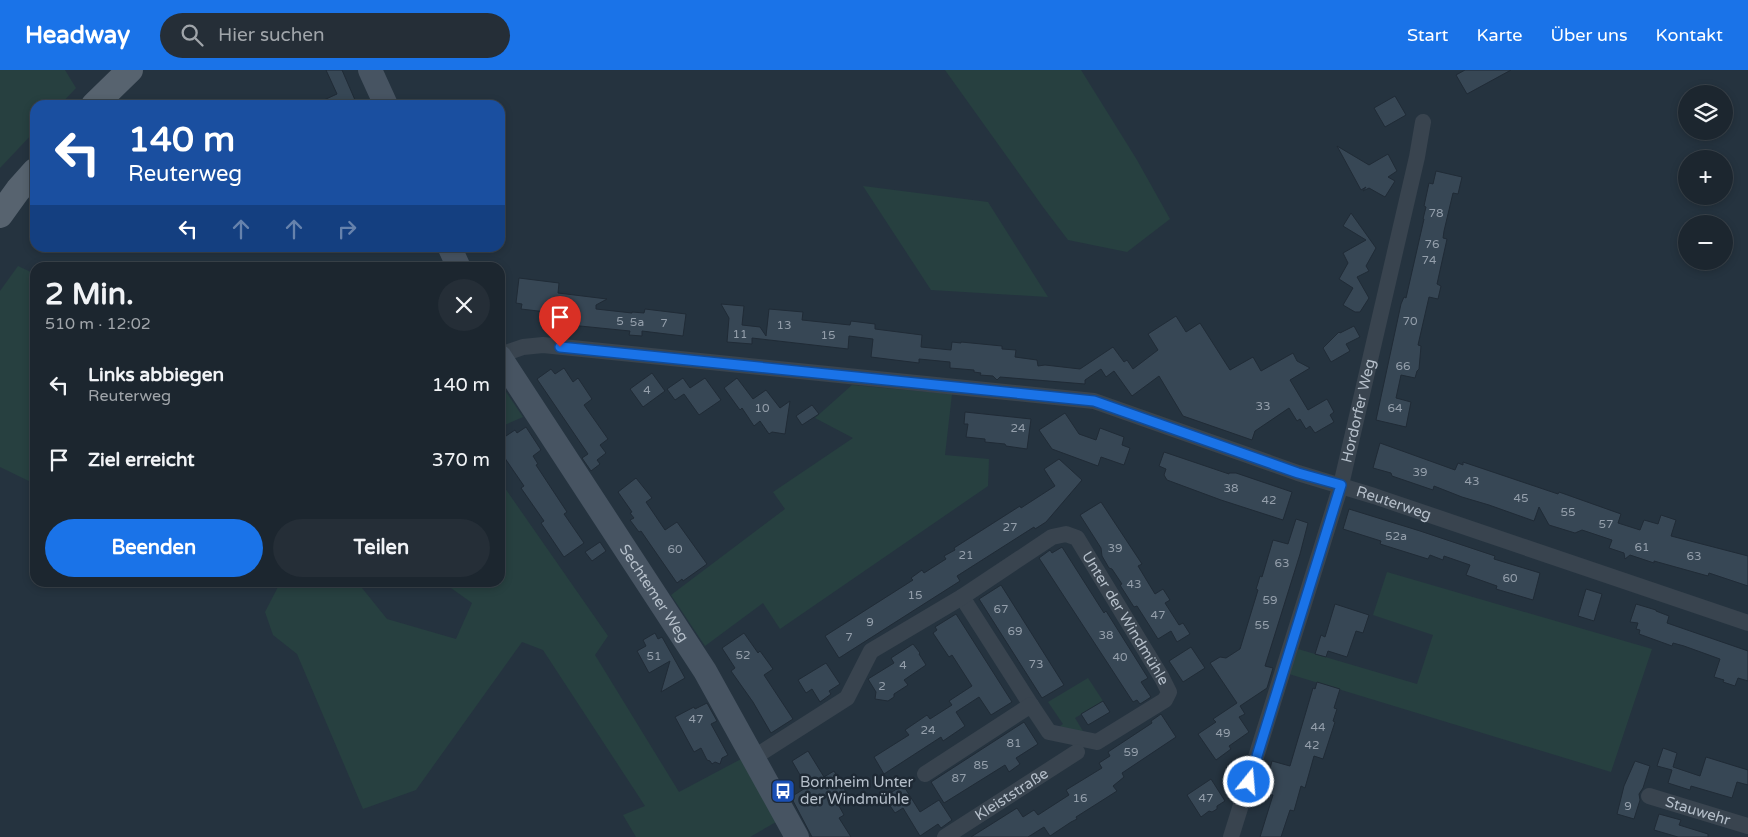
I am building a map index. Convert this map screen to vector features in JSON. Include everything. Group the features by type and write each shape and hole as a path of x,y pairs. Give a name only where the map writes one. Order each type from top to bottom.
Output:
{"main road":[{"path":"99,100 130,70"},
{"path":"0,214 30,177"}],"street":[{"path":"370,70 384,100"},
{"name":"Hordorfer Weg","path":"1231,837 1341,485 1415,167 1423,122"},
{"name":"Reuterweg","path":"505,354 523,347 543,345 1094,401 1298,473 1341,485 1748,623"},
{"name":"Sechtemer Weg","path":"505,364 705,671 798,837"},
{"name":"Unter der Windmühle","path":"753,758 847,698 871,651 962,597 1052,537 1066,534 1077,538 1169,692 1165,700 1098,742 1049,732 962,597"},
{"path":"925,774 1031,705"},
{"name":"Kleiststraße","path":"945,837 1077,752"},
{"name":"Stauwehr","path":"1649,796 1748,826"}],"green space":[{"path":"0,70 65,70 76,88 65,100 30,100 30,136 0,168"},
{"path":"945,70 1081,70 1137,160 1170,219 1127,252 1068,240"},
{"path":"863,186 988,202 1048,297 931,290"},
{"path":"18,266 30,272 30,482 0,467 0,291"},
{"path":"852,385 952,394 945,455 989,459 988,486 780,629 763,603 705,646 671,595 785,509 773,492 853,438 815,418"},
{"path":"505,390 523,417 505,425"},
{"path":"505,488 608,636 595,655 679,792 743,758 776,822 750,837 636,837 623,815 645,806 543,650 522,642 416,790 363,809 297,654 273,635 265,612 278,587 361,587 387,619 456,639 472,603 450,587 505,587"},
{"path":"1387,572 1652,649 1611,772 1289,674 1298,649 1417,684 1433,635 1373,615"},
{"path":"1088,678 1103,701 1075,718 1086,736 1055,730 1063,724 1048,702"}],"building":[{"path":"326,70 342,70 355,100 324,100 337,94"},
{"path":"1465,70 1511,70 1467,94 1456,75"},
{"path":"1395,96 1406,115 1385,127 1374,108"},
{"path":"1337,146 1369,165 1388,154 1397,171 1388,177 1395,181 1385,197 1369,188 1363,191 1366,187 1361,190"},
{"path":"1436,171 1462,177 1458,194 1453,193 1444,231 1443,238 1447,239 1437,284 1441,286 1438,299 1429,297 1418,345 1421,346 1419,369 1415,378 1401,375 1396,398 1411,402 1406,427 1376,420 1401,304 1404,297 1406,298 1424,219 1426,207 1424,206 1429,183 1433,184"},
{"path":"1351,213 1376,248 1366,266 1369,271 1357,277 1369,298 1360,312 1355,312 1343,305 1353,288 1339,279 1348,263 1343,253 1366,240 1343,226"},
{"path":"519,278 559,283 558,293 607,299 596,305 596,309 644,313 645,309 686,314 683,336 642,331 642,336 629,335 630,331 560,324 560,319 554,319 555,313 521,309 522,304 516,303"},
{"path":"721,304 744,306 742,325 760,327 766,336 769,309 803,312 802,320 850,325 851,321 875,324 875,329 922,335 921,347 951,350 952,342 1002,346 1002,349 1016,350 1015,357 1037,360 1038,366 1080,369 1113,347 1124,362 1127,360 1133,369 1158,350 1148,334 1176,316 1186,332 1200,323 1230,370 1253,357 1261,371 1293,353 1297,361 1310,368 1290,380 1308,410 1327,399 1334,412 1330,415 1334,422 1315,433 1310,426 1306,429 1300,419 1297,421 1289,408 1255,431 1252,440 1183,416 1159,376 1132,396 1114,371 1106,377 1101,369 1085,380 1085,384 1000,377 997,380 993,376 980,375 981,373 974,372 974,370 950,368 950,362 919,359 919,363 871,357 873,339 849,336 848,349 752,338 752,344 727,342 729,318"},
{"path":"1354,326 1360,337 1346,344 1350,351 1331,362 1323,348 1339,332"},
{"path":"564,368 573,382 578,378 592,399 584,405 608,439 600,445 606,453 597,460 600,464 591,471 582,458 588,454 537,379 551,369 555,374"},
{"path":"652,373 665,391 643,407 630,389"},
{"path":"683,378 690,388 705,378 721,400 699,415 684,394 675,400 667,389"},
{"path":"737,378 753,399 766,390 780,408 790,401 785,434 772,432 769,434 760,421 754,426 742,408 740,410 724,388"},
{"path":"812,405 819,414 802,425 796,416"},
{"path":"965,412 1031,419 1027,449 985,442 985,439 966,437 968,424 964,424"},
{"path":"1065,413 1079,434 1096,440 1100,428 1124,437 1122,445 1130,448 1124,465 1101,457 1098,466 1052,449 1039,430"},
{"path":"526,427 541,450 533,456 538,464 536,465 567,512 564,514 584,543 564,557 541,523 544,521 521,488 524,486 505,458 505,437 515,430 517,433"},
{"path":"1380,443 1455,470 1458,463 1463,465 1463,462 1558,494 1559,492 1621,514 1618,523 1640,530 1644,520 1658,524 1661,515 1676,520 1671,536 1748,556 1748,586 1709,573 1708,576 1630,555 1625,559 1624,553 1609,548 1612,540 1582,530 1575,533 1549,525 1539,507 1534,521 1434,486 1433,490 1392,476 1391,473 1373,468"},
{"path":"1164,452 1229,474 1236,473 1292,492 1283,520 1167,480 1164,475 1166,469 1159,466"},
{"path":"1059,459 1082,480 1046,522 1035,529 1034,527 957,576 960,581 839,658 825,636 913,580 911,578 922,570 924,573 946,559 944,556 955,550 954,548 1055,486 1044,469"},
{"path":"636,478 652,498 646,502 665,530 677,522 707,564 683,581 682,579 677,583 641,531 639,532 630,520 634,518 630,513 632,512 618,492"},
{"path":"1101,502 1142,564 1138,566 1155,594 1163,589 1170,600 1165,603 1179,625 1183,623 1190,634 1177,642 1171,631 1158,639 1137,606 1134,607 1120,585 1122,584 1102,556 1101,548 1080,515"},
{"path":"1349,509 1495,556 1494,559 1540,573 1533,600 1496,589 1497,586 1466,575 1470,565 1444,556 1443,560 1430,555 1428,559 1380,544 1381,541 1343,529"},
{"path":"1296,519 1308,523 1265,666 1273,668 1267,688 1240,706 1245,714 1239,717 1249,732 1229,746 1231,749 1216,760 1198,734 1216,722 1213,719 1237,703 1210,663 1220,657 1226,658 1240,649 1258,590 1256,589 1260,576 1262,577 1273,540 1288,544"},
{"path":"600,542 606,551 592,561 585,552"},
{"path":"1062,547 1104,613 1106,611 1148,678 1141,682 1151,697 1140,704 1137,700 1133,702 1039,558 1050,550 1052,553"},
{"path":"1001,585 1064,685 1042,698 979,599"},
{"path":"1586,589 1602,594 1594,621 1578,616"},
{"path":"1335,604 1369,615 1363,633 1356,631 1347,657 1328,651 1326,657 1315,654 1321,635 1325,637"},
{"path":"1636,604 1669,616 1667,623 1748,651 1748,681 1738,678 1735,686 1723,682 1724,680 1714,677 1720,659 1684,646 1673,643 1672,646 1639,634 1640,630 1636,629 1638,623 1630,622"},
{"path":"956,614 1012,702 991,715 979,697 956,712 965,726 943,741 941,737 884,774 874,757 909,735 905,730 927,715 930,719 952,705 949,701 972,686 952,655 949,657 933,633 937,630 935,627"},
{"path":"655,633 658,639 662,637 685,678 661,692 670,661 649,673 637,651 646,646 643,640"},
{"path":"744,633 758,653 760,651 773,669 764,675 793,719 771,733 753,702 731,671 735,668 722,648"},
{"path":"913,644 926,665 904,680 908,685 894,694 894,697 888,701 875,699 876,692 868,679 894,663 891,658"},
{"path":"1191,647 1205,668 1183,682 1169,661"},
{"path":"826,663 840,684 829,691 831,694 820,702 812,689 806,693 798,680"},
{"path":"1317,682 1340,689 1334,708 1337,709 1333,721 1335,722 1323,759 1314,756 1305,788 1301,786 1294,811 1290,810 1281,837 1260,837 1273,795 1267,793 1272,777 1268,776 1272,761 1290,766 1313,688 1315,689"},
{"path":"1103,701 1110,712 1088,725 1081,714"},
{"path":"707,703 717,721 711,724 728,755 722,758 720,764 715,762 712,764 707,760 701,748 694,752 675,717 694,707 695,709"},
{"path":"1161,714 1176,737 1122,773 1124,777 1113,786 1117,791 1076,817 1077,819 1050,836 1044,827 1028,837 971,837 1017,808 1023,817 1034,810 1038,815 1069,795 1066,790 1102,768 1099,763 1110,756 1108,752 1152,723 1151,721"},
{"path":"1024,722 1038,744 1016,758 1020,764 1009,772 1005,765 944,803 931,782"},
{"path":"1663,748 1677,753 1673,767 1700,776 1706,757 1748,770 1748,785 1737,782 1732,798 1691,786 1690,790 1668,783 1672,770 1657,766"},
{"path":"808,751 824,777 834,771 850,799 839,806 844,815 839,818 851,837 812,837 791,797 807,787 792,761"},
{"path":"1635,761 1650,766 1643,788 1639,794 1640,800 1634,819 1617,814 1624,786"},
{"path":"1211,779 1225,801 1217,806 1217,809 1212,812 1209,811 1201,817 1187,795"},
{"path":"903,785 920,812 939,800 952,820 941,828 938,824 920,836 903,808 895,813 884,797"},
{"path":"1659,814 1681,820 1679,825 1708,834 1708,837 1678,837 1654,830"}],"place":[{"name":"Bornheim Unter der Windmühle","path":"783,791"}],"route":[{"path":"560,347 1094,401 1298,473 1341,485 1249,782"}]}
